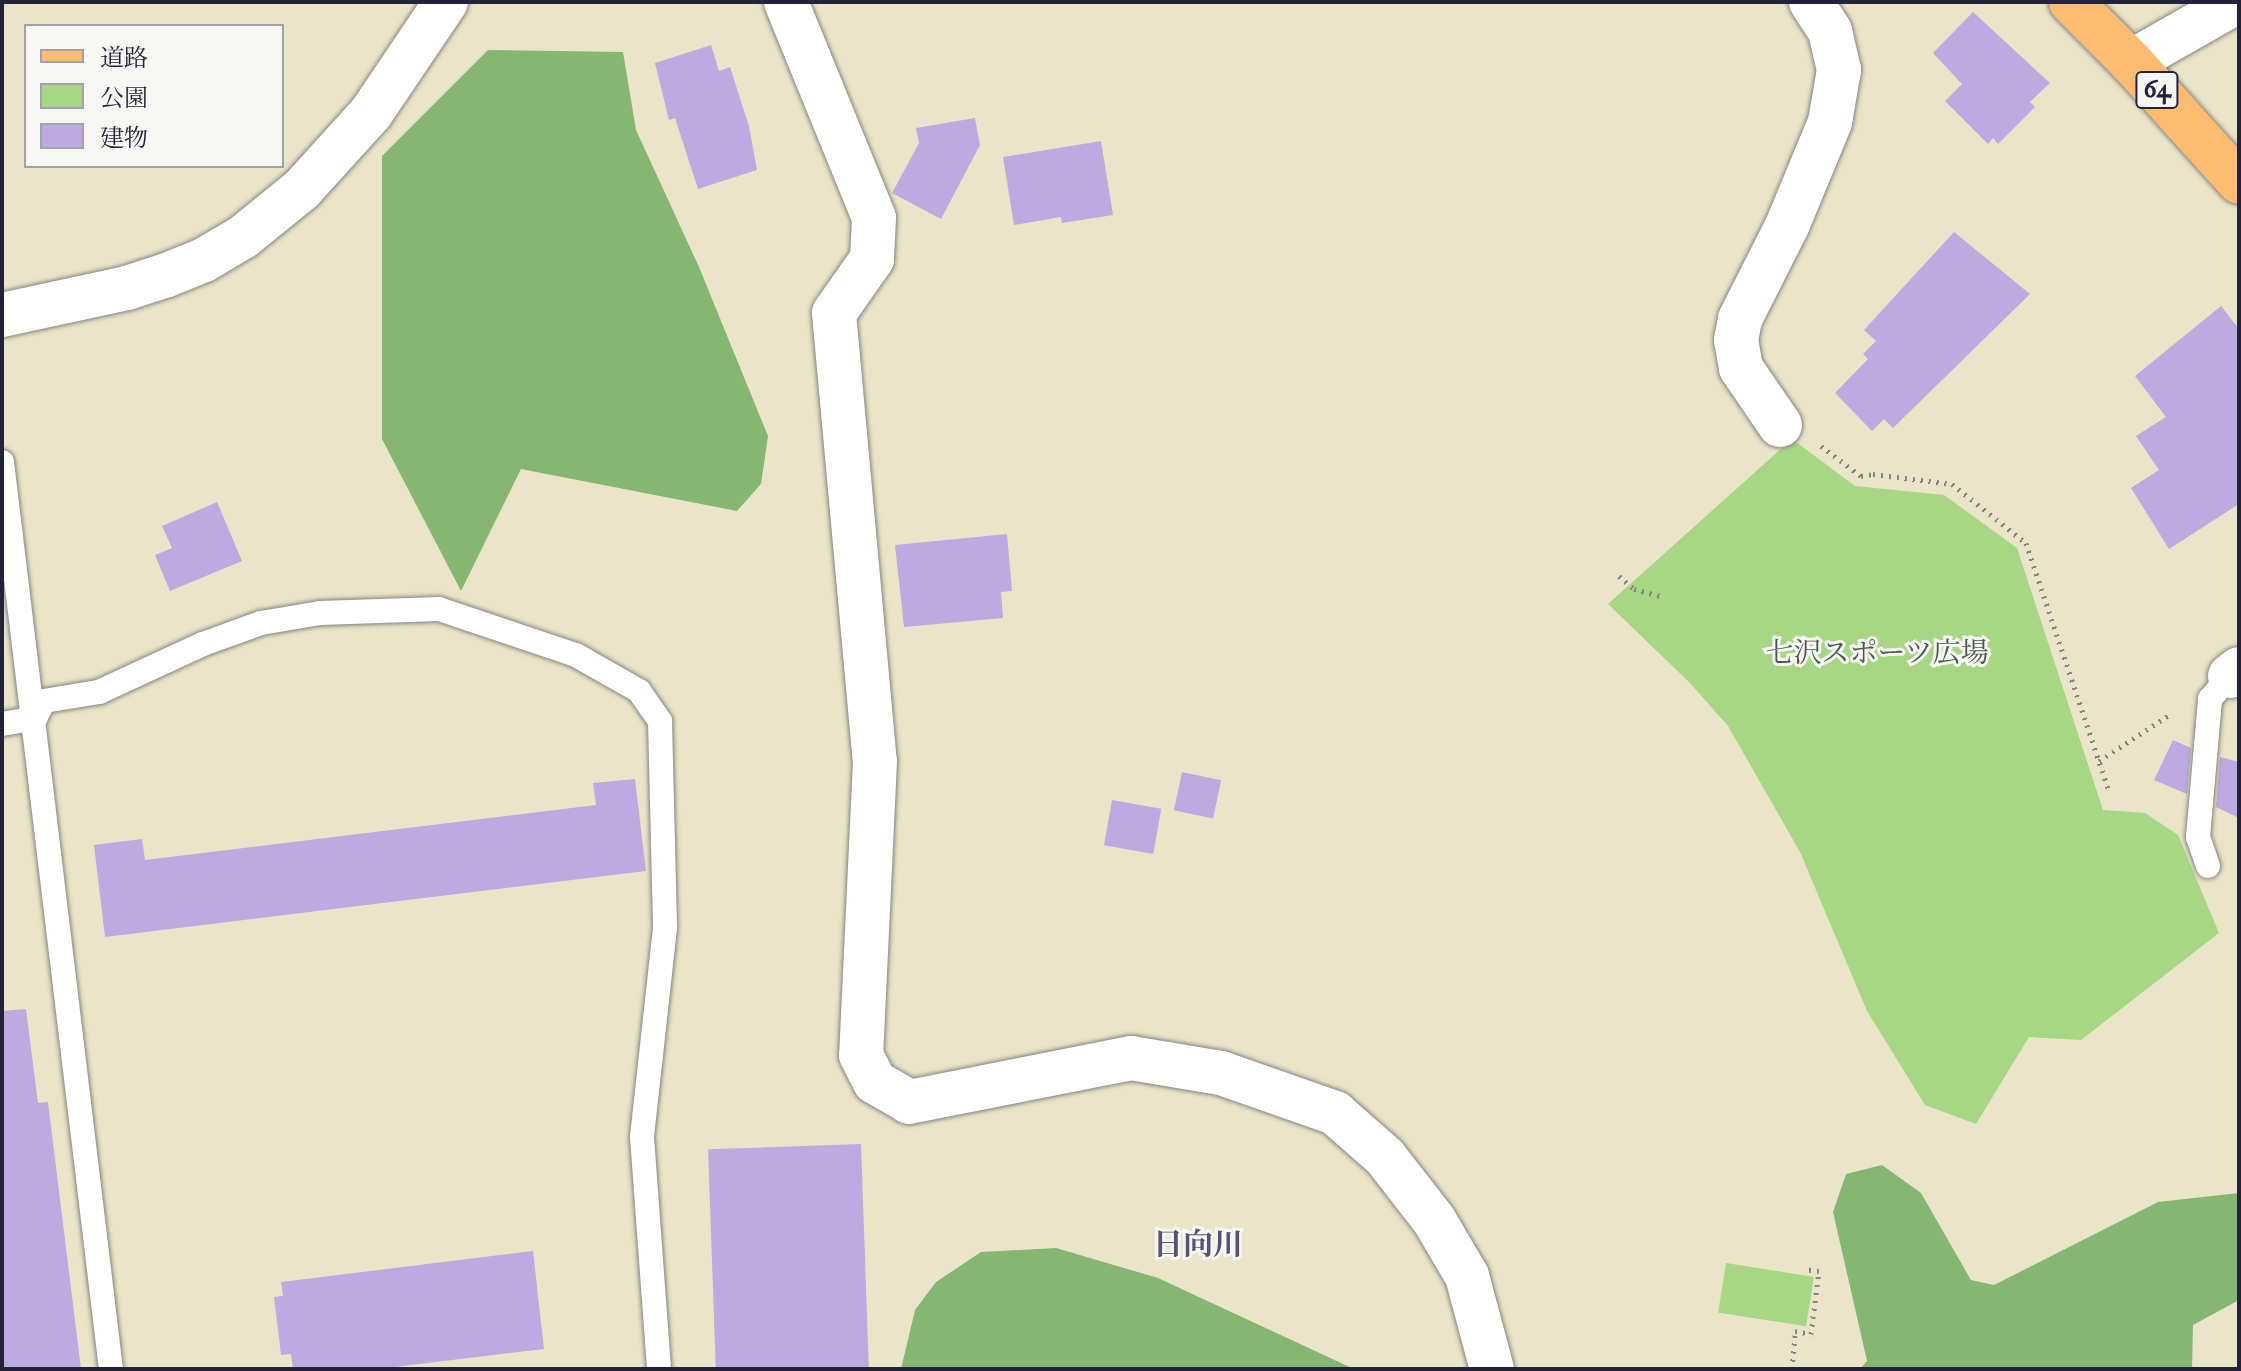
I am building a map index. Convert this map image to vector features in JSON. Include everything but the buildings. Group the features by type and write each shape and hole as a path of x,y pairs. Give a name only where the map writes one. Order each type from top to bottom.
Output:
{"main road":[{"name":"64","path":"2071,2 2131,62 2239,182"}],"street":[{"path":"2,315 127,288 204,260 243,237 302,189 371,113 446,2"},
{"path":"786,2 874,218 872,259 834,313 875,761 861,1055 875,1082 909,1102 1131,1058 1221,1073 1335,1113 1385,1157 1434,1220 1467,1276 1492,1369"},
{"path":"1780,425 1741,368 1736,340 1740,319 1787,226 1830,122 1839,70 1830,31 1811,2"},
{"path":"2131,62 2236,2"}],"lane":[{"path":"2,462 111,1369"},
{"path":"35,718 44,701 99,692 203,644 261,623 320,613 439,609 576,655 639,691 660,721 665,928 642,1137 659,1369"},
{"path":"2208,866 2198,837 2227,681"},
{"path":"2,724 35,718"}],"path":[{"path":"1819,444 1861,476 1873,474 1952,484 2026,543 2109,791"},
{"path":"1619,576 1634,589 1663,597"},
{"path":"2099,761 2199,695 2227,681"},
{"path":"1792,1369 1795,1331 1811,1334 1819,1271 1804,1269"}],"green space":[{"path":"488,50 623,52 636,130 699,267 768,436 761,484 737,511 521,469 461,591 382,439 382,156"},
{"name":"七沢スポーツ広場","path":"1792,439 1855,486 1944,495 2017,548 2103,810 2145,813 2178,835 2219,933 2081,1040 2029,1037 1976,1124 1925,1105 1867,1011 1800,852 1728,726 1690,683 1608,604"},
{"path":"1882,1165 1921,1193 1971,1280 1994,1285 2158,1202 2239,1193 2239,1300 2193,1325 2192,1369 1860,1369 1867,1361 1833,1212 1846,1174"},
{"path":"1056,1248 1158,1278 1354,1369 901,1369 915,1310 936,1282 981,1252"},
{"path":"1726,1263 1814,1277 1806,1326 1718,1312"}],"district":[{"name":"日向川","path":"1198,1245"}]}
